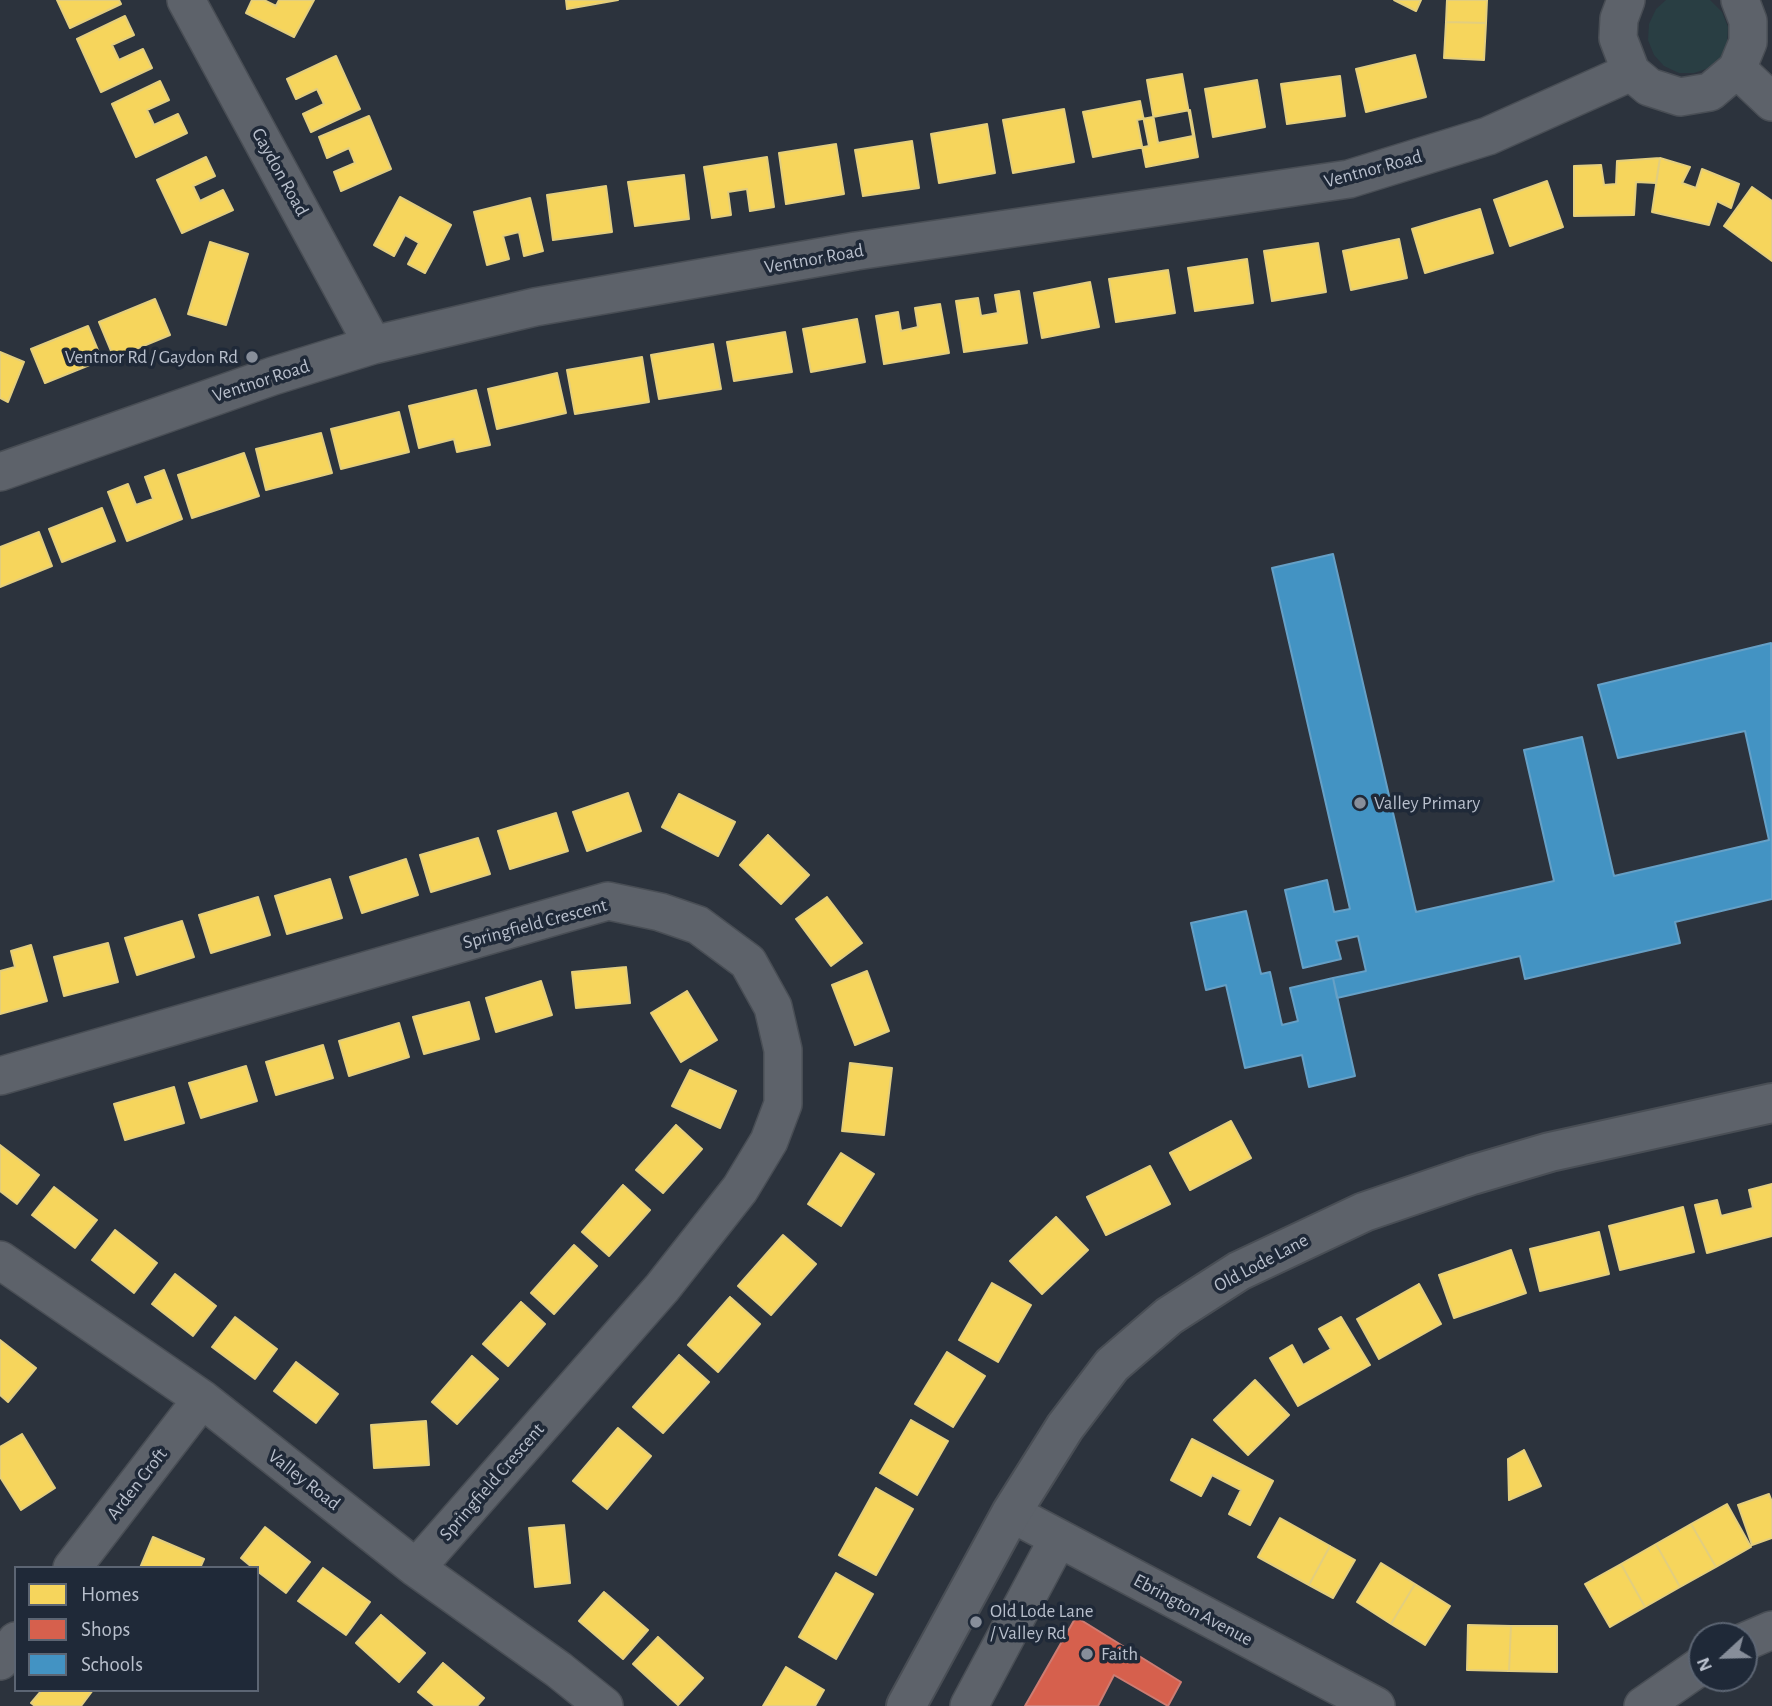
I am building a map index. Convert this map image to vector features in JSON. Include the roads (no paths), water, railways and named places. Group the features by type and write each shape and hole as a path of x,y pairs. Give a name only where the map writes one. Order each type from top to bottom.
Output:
{"street":[{"name":"Gaydon Road","path":"186,0 373,345"},
{"path":"1626,0 1619,19 1618,38 1631,72 1648,87 1680,97 1710,92 1737,69 1748,43 1748,21 1740,0"},
{"path":"1737,69 1772,102"},
{"name":"Ventnor Road","path":"0,472 273,376 373,345 535,307 856,251 1349,179 1488,136 1631,72"},
{"name":"Springfield Crescent","path":"0,1076 608,901 660,912 698,925 748,962 773,1007 783,1050 783,1104 769,1141 740,1189 662,1288 415,1569"},
{"name":"Old Lode Lane","path":"906,1706 1011,1513 1065,1427 1112,1365 1169,1316 1239,1271 1364,1212 1550,1152 1772,1103"},
{"name":"Valley Road","path":"0,1260 202,1399 415,1569 559,1670 604,1706"},
{"name":"Arden Croft","path":"74,1566 202,1399"},
{"name":"Ebrington Avenue","path":"1011,1513 1376,1706"},
{"path":"969,1706 1058,1539"},
{"path":"0,1661 14,1644"},
{"path":"1643,1706 1688,1675"}],"place":[{"name":"Ventnor Rd / Gaydon Rd","path":"252,357"},
{"name":"Valley Primary","path":"1360,803"},
{"name":"Old Lode Lane / Valley Rd","path":"976,1622"},
{"name":"Faith","path":"1087,1654"}]}
